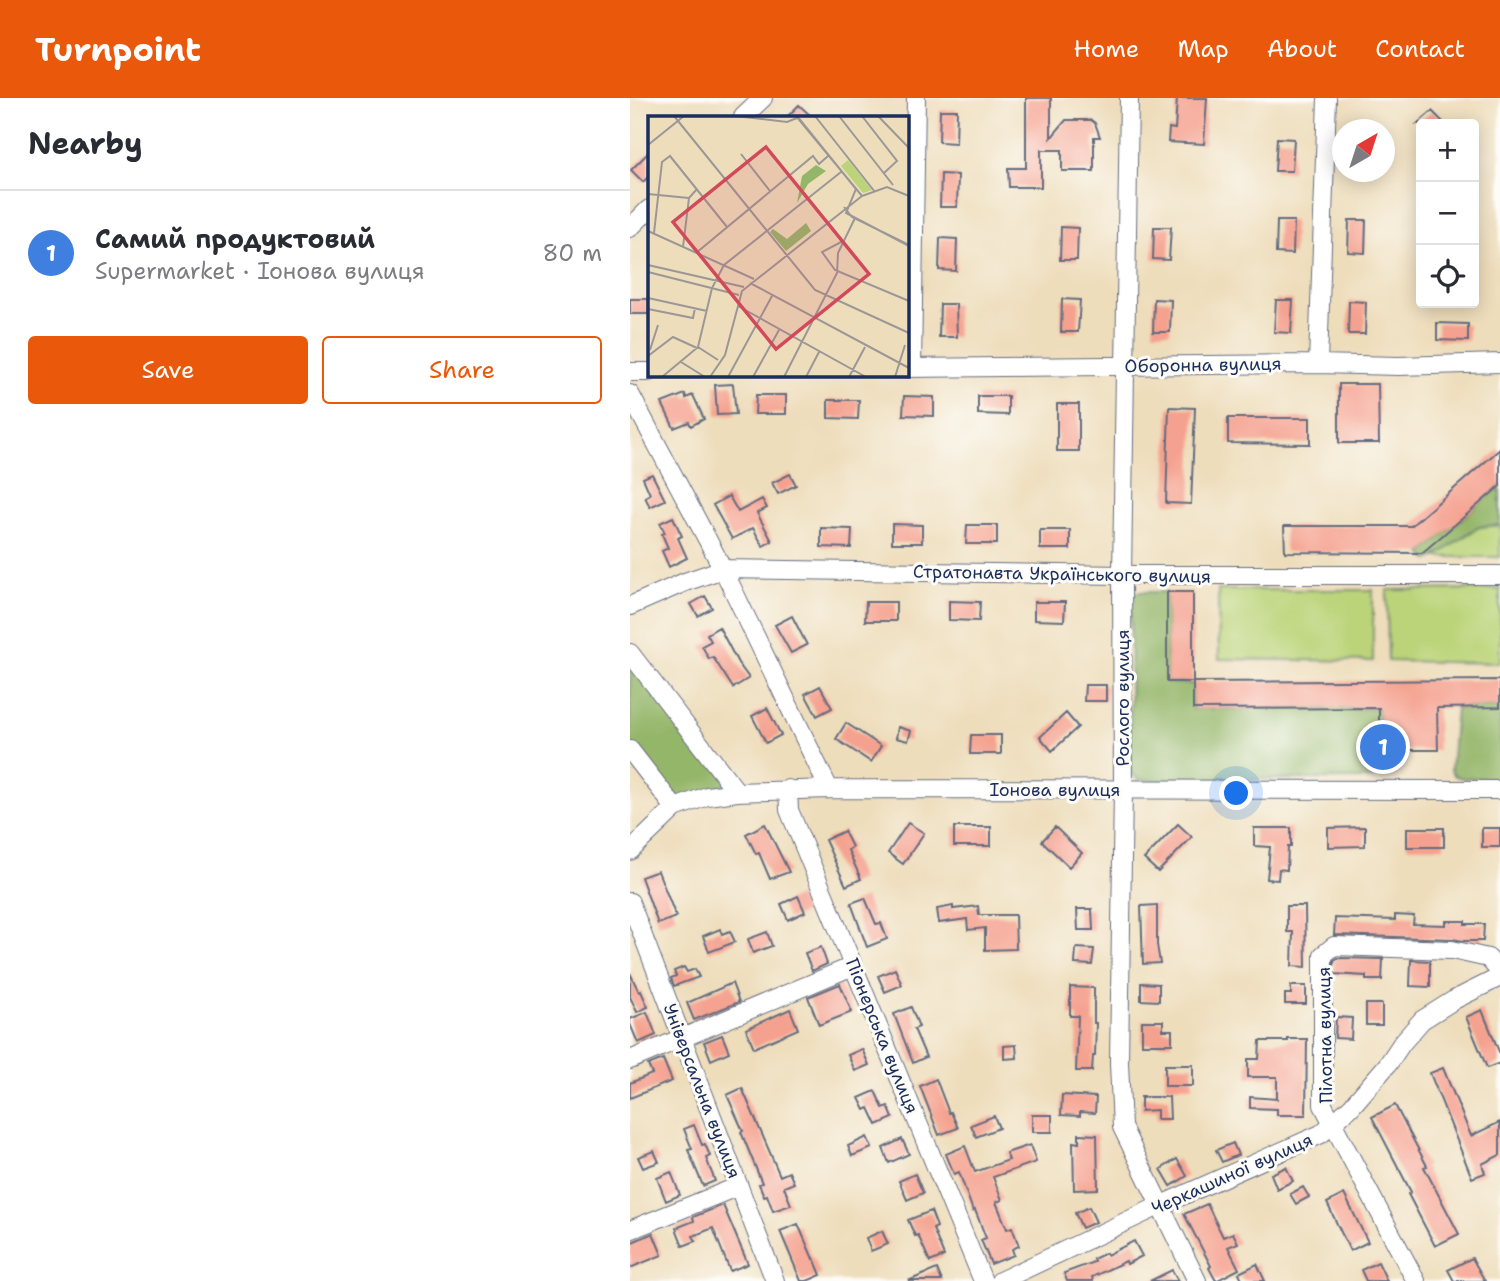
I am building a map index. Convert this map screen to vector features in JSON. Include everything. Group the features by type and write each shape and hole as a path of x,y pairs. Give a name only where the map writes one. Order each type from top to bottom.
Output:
{"street":[{"path":"744,116 763,98"},
{"path":"909,368 916,98"},
{"name":"Рослого вулиця","path":"1129,98 1122,575 1123,790 1119,1063 1122,1127 1197,1281"},
{"path":"1318,364 1327,98"},
{"path":"630,228 648,210"},
{"name":"Оборонна вулиця","path":"909,368 1318,364 1398,366 1500,363"},
{"path":"630,372 648,372"},
{"path":"630,394 723,569 829,789"},
{"name":"Стратонавта Українського вулиця","path":"630,606 723,569 1122,575 1500,575"},
{"path":"630,653 737,792"},
{"path":"630,750 675,807"},
{"name":"Іонова вулиця","path":"630,851 675,807 706,796 737,792 788,789 1500,790"},
{"name":"Піонерська вулиця","path":"788,789 789,810 983,1281"},
{"name":"Універсальна вулиця","path":"630,902 775,1281"},
{"name":"Пілотна вулиця","path":"1416,1281 1323,1105 1323,955 1334,946 1452,950 1488,958 1500,972"},
{"path":"630,1060 853,966"},
{"name":"Черкашиної вулиця","path":"1000,1281 1321,1134 1352,1107 1422,1020 1500,977"},
{"path":"630,1230 739,1186"}],"green space":[{"path":"1500,486 1500,525 1477,528 1428,560 1422,553"},
{"path":"1500,525 1500,557 1436,557 1479,527"},
{"path":"1500,589 1500,663 1388,661 1387,590"},
{"path":"1218,590 1373,590 1373,661 1219,659"},
{"path":"1131,592 1167,592 1167,682 1193,684 1193,709 1379,708 1379,769 1376,776 1368,779 1138,779 1130,772"},
{"path":"630,653 737,792 675,808 630,750"},
{"path":"1500,707 1500,778 1455,776 1451,770 1456,708"}],"building":[{"path":"1026,98 1051,98 1051,138 1066,120 1091,120 1095,123 1100,137 1094,137 1094,171 1062,171 1062,150 1041,150 1041,187 1009,187 1008,168 1026,168"},
{"path":"1177,98 1207,98 1204,144 1168,142 1169,128 1175,129"},
{"path":"799,105 811,116 788,116"},
{"path":"940,110 957,110 956,143 939,142"},
{"path":"1432,111 1440,119 1423,119"},
{"path":"1277,138 1294,139 1292,171 1275,171"},
{"path":"648,153 648,177 643,182 631,170"},
{"path":"941,174 958,175 957,207 940,207"},
{"path":"1349,220 1366,220 1365,253 1348,252"},
{"path":"1277,221 1294,221 1293,254 1276,253"},
{"path":"1061,227 1078,228 1077,260 1060,260"},
{"path":"1154,227 1171,227 1169,260 1153,259"},
{"path":"940,238 957,239 956,271 939,270"},
{"path":"630,299 648,299 648,314 630,314"},
{"path":"1062,299 1080,300 1078,332 1061,332"},
{"path":"1154,299 1171,300 1170,332 1153,332"},
{"path":"1276,300 1293,300 1291,333 1274,332"},
{"path":"1349,301 1366,302 1365,334 1348,334"},
{"path":"940,304 956,304 957,337 939,337"},
{"path":"1437,323 1468,324 1468,341 1437,340"},
{"path":"733,384 736,414 717,415 715,385"},
{"path":"1339,384 1378,384 1379,443 1339,443"},
{"path":"685,394 686,398 693,395 704,419 691,426 689,422 674,428 662,403"},
{"path":"756,395 786,395 786,414 755,414"},
{"path":"904,396 934,397 934,416 903,415"},
{"path":"978,396 1008,396 1008,415 978,414"},
{"path":"828,400 859,400 858,419 828,418"},
{"path":"1057,404 1079,404 1079,451 1057,451"},
{"path":"1169,407 1195,408 1191,504 1166,503"},
{"path":"1228,418 1310,418 1310,444 1228,443"},
{"path":"1500,449 1500,486 1422,553 1285,552 1284,526 1411,526"},
{"path":"652,474 665,500 650,507 645,497 650,494 643,478"},
{"path":"790,474 796,485 778,494 772,483"},
{"path":"729,496 738,512 762,499 767,508 757,513 772,541 763,546 753,528 732,539 713,505"},
{"path":"673,517 682,536 678,538 687,558 669,567 662,551 668,548 660,523"},
{"path":"892,524 922,525 922,543 892,543"},
{"path":"967,525 997,525 997,544 966,544"},
{"path":"821,528 852,529 851,548 821,547"},
{"path":"1040,530 1070,530 1070,549 1040,549"},
{"path":"1167,592 1193,592 1193,682 1167,682"},
{"path":"705,596 712,608 698,616 691,604"},
{"path":"949,601 980,602 979,621 949,620"},
{"path":"866,602 896,602 896,621 865,621"},
{"path":"1034,602 1065,602 1064,621 1034,620"},
{"path":"792,616 807,645 791,653 775,625"},
{"path":"719,627 749,678 733,688 713,657 709,659 702,646 711,641 707,634"},
{"path":"1500,680 1500,707 1437,708 1438,750 1379,750 1379,708 1193,709 1193,682"},
{"path":"1085,685 1106,685 1106,701 1084,701"},
{"path":"820,686 832,708 817,716 805,694"},
{"path":"767,708 781,735 766,743 752,716"},
{"path":"1066,713 1078,727 1052,751 1040,737"},
{"path":"846,723 881,746 871,762 836,739"},
{"path":"898,727 911,731 908,741 896,738"},
{"path":"971,735 1001,735 1001,754 970,754"},
{"path":"908,823 924,833 903,864 888,853"},
{"path":"765,824 789,872 770,879 759,853 756,854 746,834"},
{"path":"1178,824 1192,837 1158,872 1144,859"},
{"path":"954,827 991,827 991,846 954,846"},
{"path":"1055,827 1082,853 1069,867 1042,841"},
{"path":"1365,827 1365,846 1328,847 1328,828"},
{"path":"1254,828 1291,828 1287,870 1279,869 1278,880 1267,879 1270,847 1254,846"},
{"path":"1407,828 1444,828 1444,847 1407,847"},
{"path":"1482,828 1500,828 1500,847 1482,847"},
{"path":"844,831 852,847 848,850 861,879 846,886 825,840"},
{"path":"658,871 676,917 658,924 641,877"},
{"path":"798,896 805,912 788,920 781,904"},
{"path":"865,898 876,924 881,923 887,939 867,947 851,903"},
{"path":"1157,905 1160,963 1143,964 1141,906"},
{"path":"953,906 953,909 978,906 979,915 1015,915 1016,949 985,950 985,928 968,930 967,919 939,923 937,909"},
{"path":"1287,906 1305,906 1306,967 1292,966 1293,932 1287,932"},
{"path":"1077,909 1092,909 1093,930 1078,930"},
{"path":"1395,915 1414,916 1413,924 1446,925 1446,921 1465,921 1465,924 1484,924 1483,941 1334,935 1335,918 1395,920"},
{"path":"720,929 722,934 730,931 735,942 709,952 703,936"},
{"path":"767,932 772,946 753,953 748,939"},
{"path":"821,947 827,964 812,971 805,953"},
{"path":"1076,948 1094,949 1092,965 1075,964"},
{"path":"1383,959 1382,980 1334,974 1334,960"},
{"path":"1411,960 1430,961 1430,987 1410,986"},
{"path":"684,967 687,972 695,969 699,977 674,986 671,978 676,976 674,971"},
{"path":"895,969 902,985 885,992 878,976"},
{"path":"630,973 648,1007 637,1012 630,997"},
{"path":"732,983 739,1002 694,1020 687,1003"},
{"path":"1141,983 1159,984 1159,1001 1141,1000"},
{"path":"840,984 852,1012 819,1025 808,997"},
{"path":"1291,986 1306,986 1306,1004 1285,1004 1285,994 1291,994"},
{"path":"1070,987 1094,988 1096,1023 1092,1071 1076,1071 1078,1016 1070,1016"},
{"path":"1366,1004 1382,1004 1382,1025 1366,1025"},
{"path":"911,1007 919,1027 914,1029 926,1057 913,1063 894,1014"},
{"path":"790,1009 798,1029 754,1048 746,1029"},
{"path":"1482,1010 1500,1054 1500,1063 1487,1068 1466,1017"},
{"path":"647,1012 656,1035 638,1043 630,1019"},
{"path":"1336,1017 1352,1018 1351,1039 1335,1038"},
{"path":"1142,1021 1163,1021 1163,1030 1172,1030 1172,1044 1142,1044"},
{"path":"722,1035 729,1052 711,1060 704,1042"},
{"path":"1307,1039 1306,1115 1277,1115 1277,1109 1250,1108 1250,1097 1277,1099 1277,1077 1248,1077 1248,1059 1259,1059 1260,1041"},
{"path":"1016,1045 1017,1058 1004,1059 1004,1046"},
{"path":"862,1049 869,1065 855,1071 848,1055"},
{"path":"663,1059 672,1081 630,1098 630,1083 652,1074 648,1065"},
{"path":"1165,1065 1193,1065 1193,1086 1165,1086"},
{"path":"1443,1068 1471,1136 1500,1122 1500,1155 1482,1164 1485,1173 1472,1178 1430,1073"},
{"path":"936,1079 958,1128 939,1135 920,1086"},
{"path":"742,1088 780,1176 789,1172 794,1183 784,1187 791,1205 773,1211 759,1184 762,1183 727,1095"},
{"path":"875,1091 883,1108 888,1106 893,1118 877,1125 869,1108 865,1110 859,1098"},
{"path":"1062,1095 1096,1097 1095,1113 1080,1112 1080,1116 1061,1115"},
{"path":"1141,1097 1169,1097 1170,1119 1157,1119 1157,1110 1141,1111"},
{"path":"1395,1105 1459,1234 1435,1246 1408,1194 1411,1192 1372,1117"},
{"path":"1032,1115 1052,1115 1052,1132 1032,1132"},
{"path":"994,1116 999,1128 976,1137 971,1125"},
{"path":"694,1125 710,1156 706,1158 715,1181 703,1186 688,1150 692,1149 684,1129"},
{"path":"1079,1134 1097,1135 1098,1189 1074,1190 1073,1142 1079,1143"},
{"path":"867,1137 872,1148 852,1156 848,1146"},
{"path":"902,1139 909,1154 889,1163 883,1148"},
{"path":"1233,1143 1238,1155 1222,1162 1216,1150"},
{"path":"1030,1145 1036,1162 993,1177 1002,1200 996,1202 1007,1229 1012,1227 1019,1246 1012,1249 1014,1255 991,1264 981,1240 986,1238 975,1210 973,1211 959,1172 954,1174 946,1154 965,1146 975,1172 1009,1160 1006,1153"},
{"path":"654,1151 659,1162 643,1168 638,1157"},
{"path":"1177,1159 1187,1176 1171,1186 1161,1169"},
{"path":"1286,1167 1293,1181 1277,1189 1271,1174"},
{"path":"671,1172 680,1195 666,1201 657,1178"},
{"path":"915,1174 923,1193 907,1200 899,1181"},
{"path":"1303,1187 1309,1197 1296,1204 1290,1194"},
{"path":"1344,1194 1368,1242 1350,1251 1327,1203"},
{"path":"1207,1204 1223,1237 1233,1233 1238,1243 1228,1247 1239,1269 1216,1281 1184,1214"},
{"path":"723,1205 748,1264 730,1271 713,1228 693,1236 696,1241 683,1246 676,1228 694,1221 693,1217"},
{"path":"1089,1207 1096,1222 1082,1228 1075,1213"},
{"path":"931,1211 937,1227 933,1229 944,1256 930,1262 908,1220"},
{"path":"798,1224 821,1275 807,1281 801,1281 780,1231"},
{"path":"882,1231 888,1244 871,1251 866,1238"},
{"path":"653,1233 662,1255 630,1268 630,1243"},
{"path":"1134,1241 1142,1256 1092,1277 1093,1281 1067,1281 1064,1273 1094,1262 1093,1259"},
{"path":"1472,1258 1485,1281 1454,1281 1448,1270"},
{"path":"1378,1262 1387,1281 1366,1281 1361,1270"},
{"path":"1257,1264 1265,1281 1243,1281 1239,1273"},
{"path":"937,1269 942,1281 908,1281"},
{"path":"1172,1270 1178,1281 1150,1281"}],"place":[{"name":"Самий продуктовий","path":"1383,747"}]}
